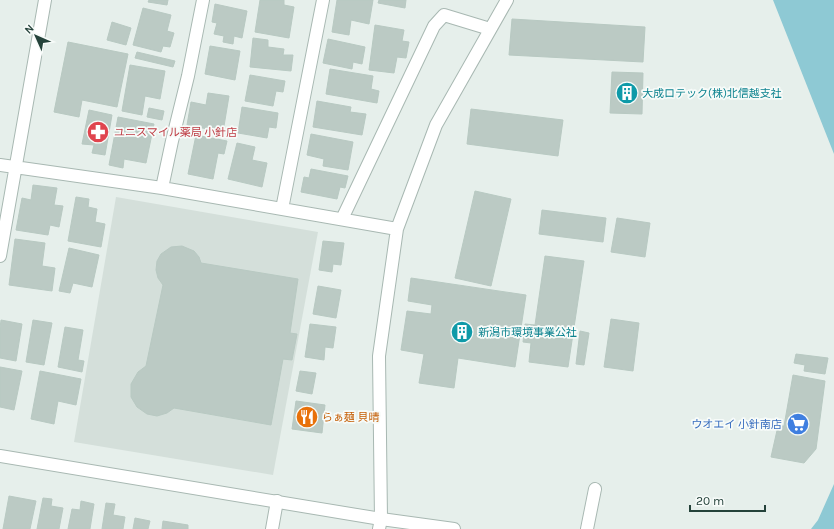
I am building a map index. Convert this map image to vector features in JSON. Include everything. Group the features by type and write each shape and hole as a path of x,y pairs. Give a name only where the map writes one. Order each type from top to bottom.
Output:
{"street":[{"path":"0,256 45,0"},
{"path":"162,188 188,76 203,0"},
{"path":"282,209 323,0"},
{"path":"380,524 379,356 397,229 436,125 507,0"},
{"path":"342,219 434,26 444,15 490,29"},
{"path":"0,165 162,188 397,229"},
{"path":"0,456 277,501 380,524 454,529"},
{"path":"587,529 595,490"},
{"path":"272,529 277,501"}],"shaded area":[{"path":"116,197 318,232 273,475 74,442"}],"water":[{"path":"773,0 834,0 834,154"},
{"path":"834,484 834,529 811,529 818,520"}],"building":[{"path":"149,0 168,0 167,5 148,2"},
{"path":"260,0 284,0 284,5 294,7 289,38 255,32"},
{"path":"337,0 373,0 369,24 351,20 349,35 332,32"},
{"path":"379,0 406,0 405,8 378,3"},
{"path":"215,4 247,11 242,38 234,36 233,44 223,42 224,36 214,34 217,23 212,22"},
{"path":"143,8 171,15 167,31 174,33 170,47 163,46 161,52 133,45"},
{"path":"512,19 645,27 643,62 509,55"},
{"path":"112,22 131,28 126,45 107,40"},
{"path":"375,25 404,30 402,41 409,42 406,58 397,57 394,73 369,70"},
{"path":"253,38 268,40 268,47 284,49 283,55 293,55 291,71 250,67"},
{"path":"328,39 365,47 362,64 353,62 352,69 323,63"},
{"path":"68,42 128,54 117,107 82,100 79,117 54,112"},
{"path":"210,46 240,51 235,80 205,74"},
{"path":"137,52 175,61 173,67 135,58"},
{"path":"130,65 165,71 160,99 145,96 142,115 122,111"},
{"path":"330,69 373,76 371,89 379,91 377,103 326,94"},
{"name":"大成ロテック(株)北信越支社","path":"612,72 643,73 642,114 610,113"},
{"path":"250,75 285,81 283,92 276,91 273,106 245,101"},
{"path":"208,93 229,96 223,132 187,125 191,102 206,105"},
{"path":"317,101 351,107 350,112 366,114 362,135 313,127"},
{"path":"242,107 278,113 276,128 269,127 267,138 238,133"},
{"path":"149,108 164,111 162,120 147,117"},
{"path":"471,109 563,120 558,156 467,144"},
{"path":"89,110 112,115 105,155 92,153 94,145 82,144"},
{"path":"118,117 154,124 146,163 124,159 123,168 109,165"},
{"path":"311,134 353,142 348,170 323,166 324,159 307,155"},
{"path":"196,135 227,141 224,154 218,153 213,179 188,174"},
{"path":"237,143 255,147 252,160 267,163 262,187 228,179"},
{"path":"311,169 348,176 345,188 340,187 337,199 301,192 304,177 309,178"},
{"path":"33,185 57,188 54,205 63,206 59,227 50,225 48,235 16,230 22,198 31,200"},
{"path":"475,191 511,199 491,286 455,278"},
{"path":"76,197 89,199 88,207 97,209 95,222 105,224 101,247 68,241"},
{"path":"542,210 606,218 603,242 539,234"},
{"path":"617,218 650,223 645,257 611,252"},
{"path":"15,239 45,243 42,266 55,268 52,291 9,285"},
{"path":"323,241 344,243 341,265 333,264 332,272 319,270"},
{"path":"182,246 194,251 199,257 201,263 298,279 290,333 297,334 292,360 283,359 271,425 174,408 167,413 157,416 147,414 137,407 131,397 131,384 138,372 146,366 163,285 158,278 156,270 157,261 161,254 171,247"},
{"path":"69,248 99,255 92,287 73,283 70,293 59,291"},
{"path":"545,256 584,261 568,367 529,362 531,343 523,342 525,324 535,325"},
{"name":"新潟市環境事業公社","path":"411,278 526,295 515,367 458,358 454,388 419,383 424,354 401,350 407,311 431,314 432,305 408,301"},
{"path":"318,286 341,290 336,318 313,314"},
{"path":"611,319 639,323 633,371 604,367"},
{"path":"1,320 22,324 16,361 0,358"},
{"path":"33,320 52,323 44,365 26,362"},
{"path":"310,324 336,327 333,348 325,347 324,360 305,357"},
{"path":"65,327 83,330 78,360 84,361 82,372 58,367"},
{"path":"580,331 589,333 584,365 576,364"},
{"path":"796,354 828,358 825,374 804,371 805,365 794,363"},
{"path":"0,367 22,371 14,410 0,407"},
{"path":"40,371 81,379 76,405 58,401 54,424 31,419"},
{"path":"300,371 316,373 312,394 296,391"},
{"path":"793,375 825,381 816,449 804,463 771,457 778,426 784,426"},
{"path":"296,401 325,405 322,433 292,429"},
{"path":"9,496 36,501 30,529 3,529"},
{"path":"43,498 52,499 51,506 63,508 59,529 37,529"},
{"path":"81,501 94,504 90,529 68,529 72,509 80,510"},
{"path":"106,503 115,504 113,515 125,517 123,529 102,529"},
{"path":"135,518 150,521 148,529 133,529"},
{"path":"163,521 188,525 188,529 162,529"}],"place":[{"name":"大成ロテック(株)北信越支社","path":"627,93"},
{"name":"ユニスマイル薬局 小針店","path":"98,132"},
{"name":"新潟市環境事業公社","path":"462,332"},
{"name":"らぁ麺 貝晴","path":"307,417"},
{"name":"ウオエイ 小針南店","path":"798,424"}]}
